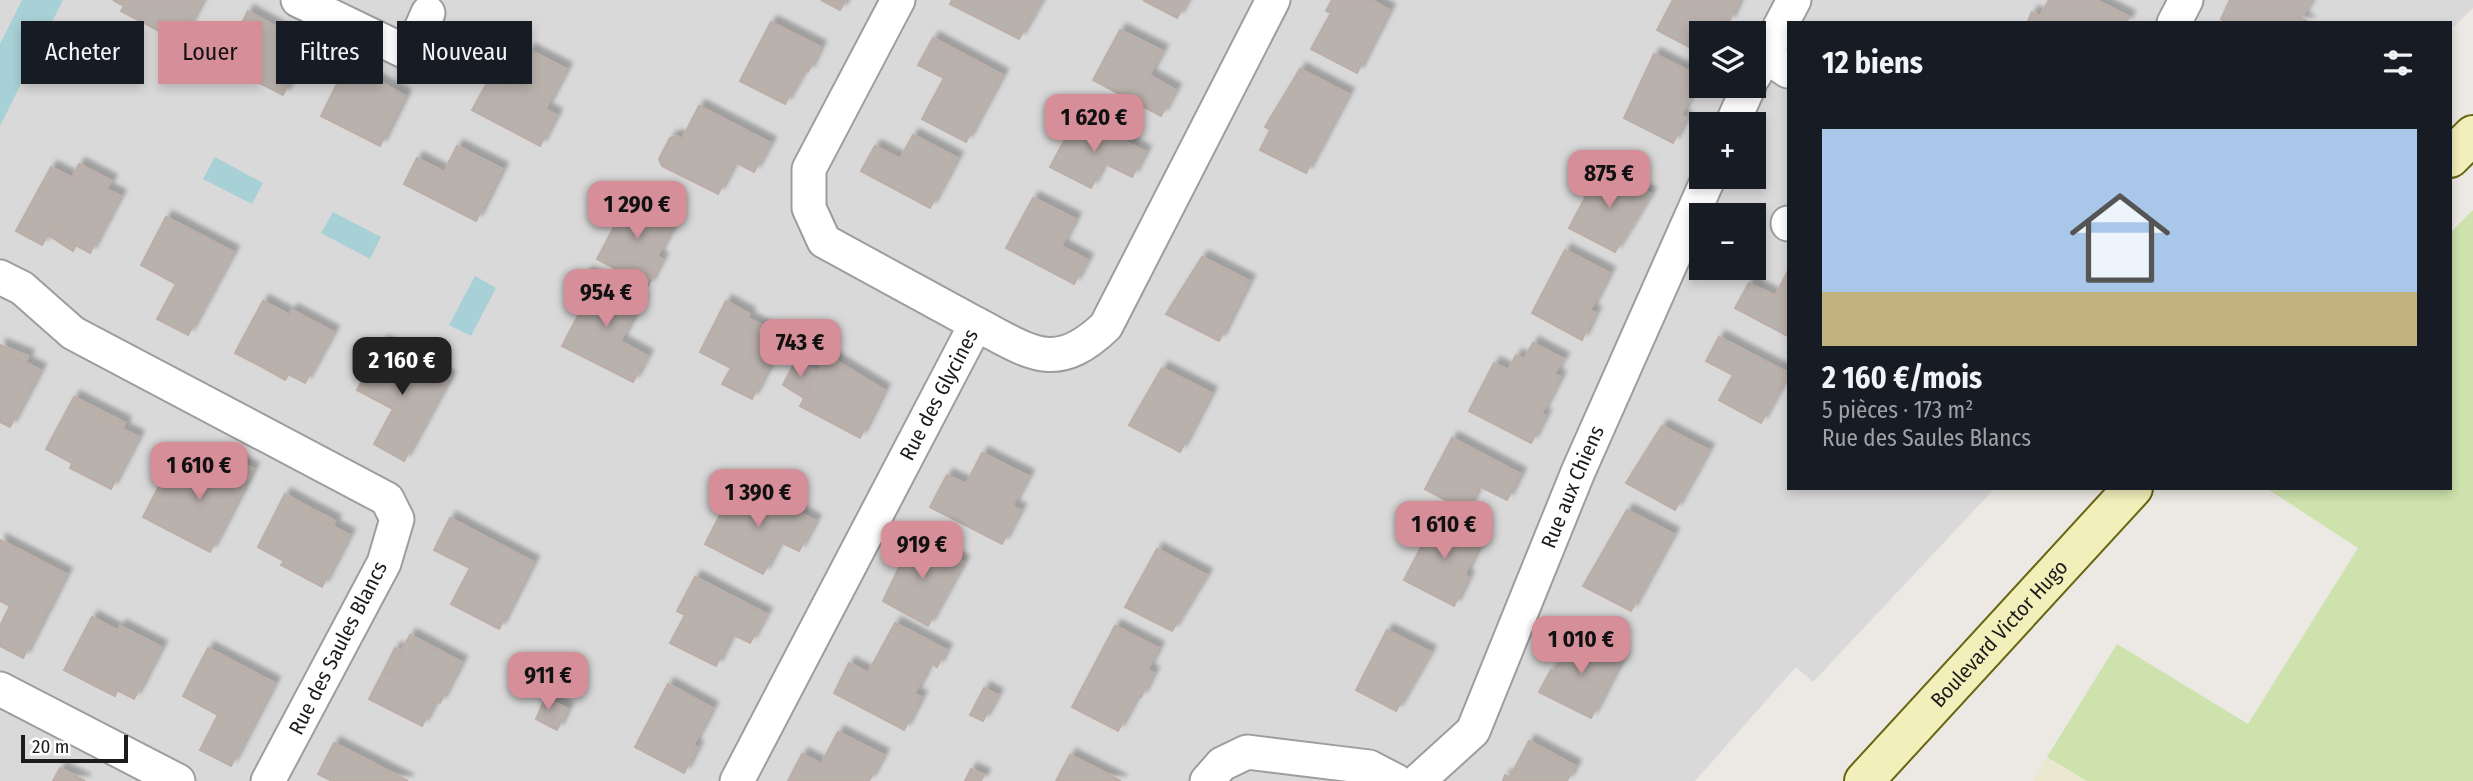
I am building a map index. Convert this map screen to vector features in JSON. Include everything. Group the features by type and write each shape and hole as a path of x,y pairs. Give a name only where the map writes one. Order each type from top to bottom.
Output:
{"main road":[{"path":"2452,156 2473,135"},
{"name":"Boulevard Victor Hugo","path":"1864,781 2131,490"}],"street":[{"path":"298,0 410,54 428,13"},
{"name":"Rue des Glycines","path":"737,781 976,324 824,241 809,208 808,169 898,0"},
{"path":"976,324 1029,351 1060,355 1084,347 1106,326 1273,0"},
{"path":"1768,67 1794,0"},
{"path":"2175,21 2186,0"},
{"name":"Rue aux Chiens","path":"1418,781 1473,732 1578,472 1704,189"},
{"name":"Rue des Saules Blancs","path":"0,277 22,288 73,333 387,499 397,519 384,563 268,781"},
{"path":"0,689 178,781"},
{"path":"1207,781 1222,764 1247,752 1369,767 1396,781"}],"shaded area":[{"path":"0,0 2473,0 2473,8 2452,28 2452,21 1787,21 1787,490 1993,490 1813,682 1796,667 1695,781 0,781"}],"green space":[{"path":"2473,210 2473,781 2087,781 2047,757 2117,644 2248,724 2358,548 2269,490 2452,490 2452,231"},
{"path":"2047,757 2087,781 2033,781"}],"water":[{"path":"22,0 63,0 52,21 21,21 21,84 0,126 0,44"},
{"path":"215,157 263,183 252,204 203,179"},
{"path":"333,212 381,237 370,259 321,233"},
{"path":"475,276 496,288 471,336 449,325"}],"building":[{"path":"113,0 202,0 191,21 158,21 158,30 121,11 124,6"},
{"path":"821,0 846,0 840,10"},
{"path":"952,0 1041,0 1019,39 950,4"},
{"path":"1143,0 1187,0 1177,18"},
{"path":"1332,0 1371,0 1389,10 1357,73 1311,49 1331,13 1326,11"},
{"path":"1673,0 1739,0 1729,21 1689,21 1689,47 1657,30"},
{"path":"2049,0 2096,0 2129,17 2127,21 2028,21 2032,12 2040,16"},
{"path":"2230,0 2311,0 2301,18 2307,21 2221,19"},
{"path":"248,11 276,27 276,84 288,84 283,95 261,84 262,21 243,21"},
{"path":"771,22 820,47 808,72 804,70 785,104 740,81"},
{"path":"1120,30 1162,51 1149,75 1175,90 1161,116 1093,80"},
{"path":"933,38 1002,75 966,142 922,119 944,78 918,65"},
{"path":"532,52 566,69 545,109 556,115 540,146 472,110 487,84 532,84"},
{"path":"1654,54 1689,72 1690,98 1681,115 1686,118 1673,143 1624,118"},
{"path":"1300,69 1348,94 1306,173 1260,150 1270,130 1265,127"},
{"path":"337,84 383,84 405,96 380,146 321,116"},
{"path":"699,106 770,143 754,172 735,162 718,194 662,166 659,159 670,138 676,136 682,139"},
{"path":"1077,117 1145,152 1132,177 1104,163 1091,188 1050,167"},
{"path":"913,135 957,158 930,208 861,171 875,146 900,159"},
{"path":"457,146 502,169 476,221 404,184 417,158 444,172"},
{"path":"79,164 111,181 106,189 120,196 90,253 59,236 62,231 53,226 42,245 16,231 51,167 72,178"},
{"path":"1601,168 1650,194 1615,252 1569,228"},
{"path":"630,197 676,220 657,256 662,259 648,286 597,259"},
{"path":"1033,198 1075,219 1061,246 1087,260 1074,284 1006,248"},
{"path":"166,217 233,252 188,335 157,319 176,284 141,265"},
{"path":"53,226 62,231 59,236 76,245 73,251 48,235"},
{"path":"1565,250 1609,273 1590,310 1595,313 1582,340 1532,313"},
{"path":"1202,257 1249,281 1219,341 1166,314"},
{"path":"587,273 641,301 620,341 647,356 633,382 562,346 590,293 579,287"},
{"path":"1787,273 1787,335 1735,308 1749,283 1775,296"},
{"path":"263,301 289,315 292,310 333,332 305,383 265,362 262,367 235,353"},
{"path":"726,301 749,314 747,318 784,337 752,399 722,384 731,368 700,352"},
{"path":"1719,337 1787,372 1761,423 1719,400 1733,375 1706,361"},
{"path":"382,342 449,378 404,461 374,444 393,409 357,390"},
{"path":"1533,343 1563,359 1554,374 1560,377 1541,414 1545,416 1531,443 1469,411 1494,363 1508,370 1516,355 1524,359"},
{"path":"0,345 28,356 25,363 8,354 6,359 0,356"},
{"path":"8,354 40,370 10,427 0,422 0,356 6,359"},
{"path":"827,355 884,390 860,438 800,406"},
{"path":"796,360 818,372 804,398 783,385"},
{"path":"265,362 288,375 285,380 262,367"},
{"path":"1162,368 1211,393 1180,452 1129,425"},
{"path":"74,397 101,411 98,416 138,437 111,489 70,468 72,463 46,449"},
{"path":"101,411 125,423 122,429 98,416"},
{"path":"1662,426 1708,450 1675,510 1626,483"},
{"path":"1452,438 1520,474 1507,500 1479,486 1466,511 1425,489"},
{"path":"222,453 253,469 210,552 143,517 168,469 204,488"},
{"path":"982,453 1028,476 1012,506 1020,510 1002,544 930,507 947,475 966,484"},
{"path":"745,484 815,521 799,551 780,542 763,574 705,544 720,515 726,519"},
{"path":"285,494 312,509 309,514 349,535 322,587 281,565 284,561 258,547"},
{"path":"312,509 335,521 333,526 309,514"},
{"path":"1627,510 1673,534 1631,611 1583,586"},
{"path":"1437,516 1482,539 1464,575 1468,577 1454,606 1404,580"},
{"path":"450,518 533,562 499,629 451,604 470,568 434,550"},
{"path":"914,536 963,562 928,626 883,601"},
{"path":"0,540 66,574 23,658 0,646 0,626 10,606 0,601"},
{"path":"1157,549 1206,575 1172,631 1125,607"},
{"path":"695,577 766,614 750,643 732,634 716,666 670,643 685,615 677,611"},
{"path":"92,617 118,631 120,626 161,647 134,699 94,678 91,684 64,670"},
{"path":"895,623 946,650 937,667 930,663 914,694 921,697 904,730 834,693 849,663 868,673"},
{"path":"1115,626 1158,648 1147,670 1153,673 1141,697 1137,696 1118,731 1072,707"},
{"path":"1387,630 1430,652 1396,711 1356,690"},
{"path":"1574,634 1622,658 1591,718 1539,692 1551,670 1554,672"},
{"path":"410,635 461,662 440,703 435,701 422,726 369,699 383,672 389,674"},
{"path":"208,648 274,683 231,766 200,750 218,715 183,696"},
{"path":"395,648 401,651 389,674 383,672"},
{"path":"94,678 117,691 115,696 91,684"},
{"path":"668,684 712,708 693,745 697,747 684,773 635,747"},
{"path":"984,688 997,695 983,721 970,715"},
{"path":"545,698 560,705 549,726 536,719"},
{"path":"560,705 567,709 557,730 549,726"},
{"path":"838,732 883,755 869,781 788,781 802,754 821,764"},
{"path":"1529,741 1575,766 1567,781 1503,781 1505,775 1510,777"},
{"path":"334,743 408,781 332,781 318,774"},
{"path":"1070,755 1121,781 1056,781"},
{"path":"60,768 85,781 53,781"},
{"path":"971,769 984,775 981,781 965,781"}]}
